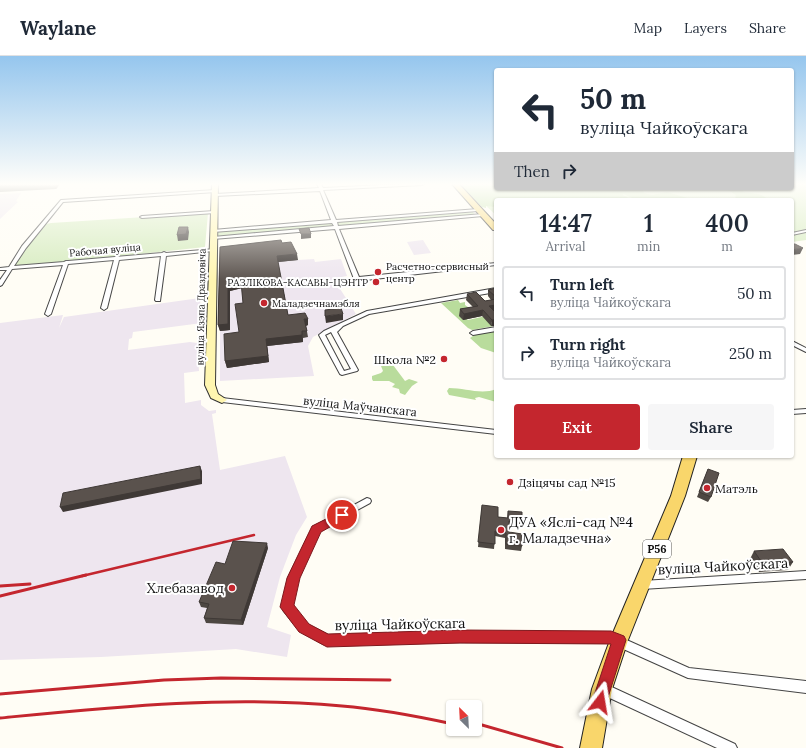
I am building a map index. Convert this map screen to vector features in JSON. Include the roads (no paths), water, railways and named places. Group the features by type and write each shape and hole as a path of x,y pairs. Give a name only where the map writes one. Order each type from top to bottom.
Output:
{"main road":[{"path":"485,216 494,226"},
{"name":"Р56","path":"591,748 602,689 619,640 678,496 689,458"}],"street":[{"path":"0,284 9,268 32,236 49,216"},
{"path":"142,217 152,216"},
{"name":"вуліца Язэпа Драздовіча","path":"214,216 210,385 214,396 222,400"},
{"path":"331,216 357,279 494,264"},
{"path":"213,235 333,222 417,216"},
{"path":"213,235 336,227 439,216"},
{"path":"794,234 806,231"},
{"name":"Рабочая вуліца","path":"0,269 213,250"},
{"path":"158,300 164,254"},
{"path":"104,308 117,258"},
{"path":"48,314 66,262"},
{"path":"341,325 334,332 355,370 342,373 322,335 341,325 367,313 494,290"},
{"path":"473,333 494,329"},
{"path":"794,344 806,350"},
{"name":"вуліца Маўчанскага","path":"222,400 494,432"},
{"path":"794,412 806,411"},
{"name":"вуліца Чайкоўскага","path":"366,501 316,529 293,578 287,607 304,628 327,640 592,636 619,640"},
{"name":"вуліца Чайкоўскага","path":"642,585 806,575"},
{"path":"619,640 688,672 806,687"},
{"path":"602,689 731,748"}],"railway":[{"path":"82,576 254,535"},
{"path":"0,596 86,575"},
{"path":"0,586 30,584"},
{"path":"0,694 164,680 221,678 390,680"},
{"path":"0,718 128,706 213,702 256,702 356,707 398,713 446,722"},
{"path":"482,725 562,748"}],"place":[{"name":"Расчетно-сервисный центр","path":"378,272"},
{"name":"РАЗЛІКОВА-КАСАВЫ-ЦЭНТР","path":"376,282"},
{"name":"Маладзечнамэбля","path":"264,303"},
{"name":"Школа №2","path":"444,359"},
{"name":"Дзіцячы сад №15","path":"510,482"},
{"name":"Матэль","path":"707,488"},
{"name":"ДУА «Яслі-сад №4 г. Маладзечна»","path":"501,530"},
{"name":"Хлебазавод","path":"232,588"}]}
